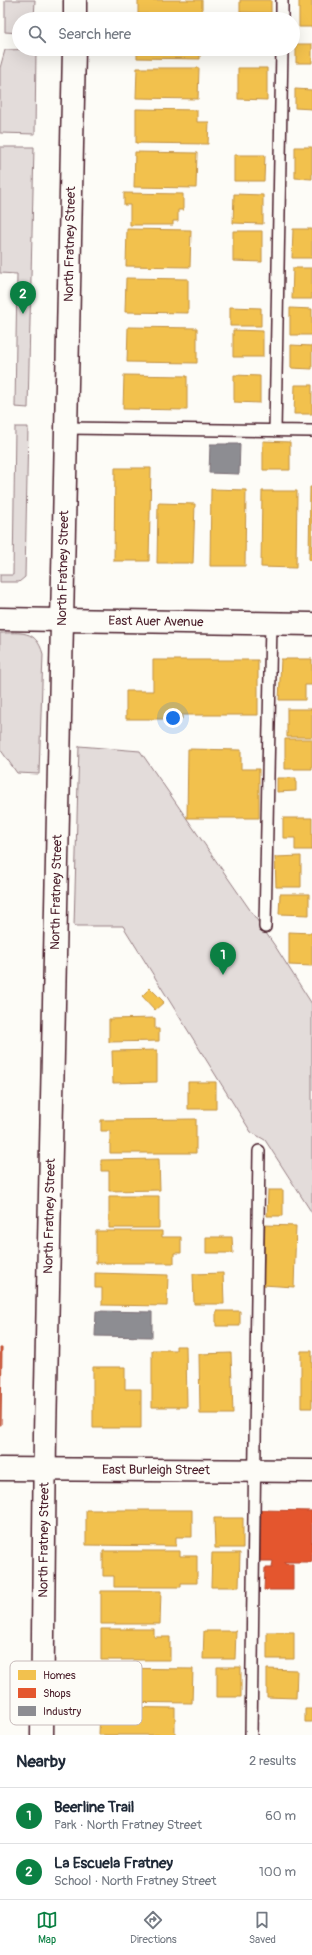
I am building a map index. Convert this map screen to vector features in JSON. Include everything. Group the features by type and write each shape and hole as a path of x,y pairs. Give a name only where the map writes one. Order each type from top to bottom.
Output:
{"street":[{"path":"75,0 75,12"},
{"name":"North Fratney Street","path":"43,1661 45,1470 74,56"},
{"name":"East Auer Avenue","path":"0,619 312,624"},
{"name":"East Burleigh Street","path":"0,1469 312,1471"},
{"name":"North Fratney Street","path":"42,1725 42,1735"}],"lane":[{"path":"282,0 282,12"},
{"path":"275,431 282,56"},
{"path":"66,428 312,431"},
{"path":"265,927 271,623"},
{"path":"250,1735 259,1151"}],"shaded area":[{"path":"5,0 35,0 34,12 12,12 12,32 5,32"},
{"path":"5,50 12,50 12,56 36,56 35,134 0,133 0,68"},
{"path":"0,147 34,147 28,408 15,407 17,274 0,273"},
{"path":"15,427 28,427 25,577 19,582 0,582 0,575 13,575"},
{"path":"0,633 21,633 32,636 40,646 43,654 39,774 17,773 0,749"},
{"path":"79,746 140,751 275,946 312,1004 312,1213 265,1140 251,1132 123,926 74,926"}],"building: Homes":[{"path":"138,0 202,0 202,12 138,12"},
{"path":"240,0 271,0 271,12 240,12"},
{"path":"299,0 312,0 312,27 300,27"},
{"path":"300,44 312,44 312,63 296,63 296,56 300,56"},
{"path":"137,56 200,56 200,59 137,58"},
{"path":"137,68 199,68 198,99 136,98"},
{"path":"238,68 267,68 267,100 238,99"},
{"path":"295,89 312,90 312,109 295,108"},
{"path":"136,109 197,110 197,122 209,122 208,144 136,143"},
{"path":"295,147 312,147 312,179 295,178"},
{"path":"135,152 197,153 196,188 134,187"},
{"path":"234,155 265,155 264,181 234,181"},
{"path":"124,193 183,194 183,210 178,210 178,221 173,221 173,225 130,225 130,205 124,205"},
{"path":"234,194 263,195 263,224 233,223"},
{"path":"127,229 191,230 190,267 126,266"},
{"path":"293,229 312,229 312,258 292,258"},
{"path":"233,231 262,231 262,262 233,261"},
{"path":"293,268 312,268 312,299 292,299"},
{"path":"126,278 188,279 188,313 125,312"},
{"path":"230,307 261,308 261,326 230,326"},
{"path":"290,308 312,309 312,335 290,335"},
{"path":"128,327 197,328 197,363 127,362"},
{"path":"233,330 263,331 263,357 233,357"},
{"path":"291,345 312,346 312,369 291,368"},
{"path":"124,375 187,376 187,410 123,409"},
{"path":"234,375 260,376 260,403 234,402"},
{"path":"295,385 312,385 312,414 294,414"},
{"path":"263,441 290,442 290,470 263,470"},
{"path":"115,468 151,468 149,561 114,561"},
{"path":"310,487 312,487 312,560 309,560"},
{"path":"211,489 246,490 245,566 210,566"},
{"path":"262,491 297,491 296,568 261,567"},
{"path":"158,503 195,504 193,563 157,563"},
{"path":"281,659 312,659 312,685 305,685 305,700 279,700"},
{"path":"153,660 258,660 258,715 182,715 182,719 126,719 126,691 153,691"},
{"path":"287,709 312,709 312,737 287,737"},
{"path":"285,739 312,739 312,769 285,769"},
{"path":"188,749 241,750 241,769 259,769 259,818 187,818"},
{"path":"277,778 296,778 296,791 277,792"},
{"path":"283,818 312,818 312,850 295,850 295,838 283,838"},
{"path":"301,856 301,887 276,887 275,857"},
{"path":"280,894 309,894 309,915 279,914"},
{"path":"289,932 312,933 312,966 289,965"},
{"path":"150,988 164,1002 155,1010 142,996"},
{"path":"155,1018 155,1029 159,1029 159,1041 109,1042 109,1019"},
{"path":"157,1050 157,1082 113,1083 112,1051"},
{"path":"188,1082 216,1082 216,1109 188,1109"},
{"path":"196,1119 196,1153 110,1153 110,1131 101,1131 101,1120"},
{"path":"159,1159 160,1190 109,1191 109,1171 101,1171 101,1160"},
{"path":"268,1190 283,1190 283,1216 267,1216"},
{"path":"109,1196 159,1196 159,1228 109,1228"},
{"path":"265,1225 296,1226 294,1287 263,1285"},
{"path":"96,1231 162,1231 162,1237 181,1237 181,1253 174,1253 174,1263 96,1263"},
{"path":"206,1237 232,1237 233,1253 206,1253"},
{"path":"95,1273 168,1275 167,1306 102,1305 102,1288 95,1288"},
{"path":"223,1273 224,1304 194,1304 193,1274"},
{"path":"216,1311 240,1311 240,1326 216,1326"},
{"path":"176,1346 186,1346 187,1407 152,1407 152,1350 176,1350"},
{"path":"301,1351 312,1351 312,1408 301,1408"},
{"path":"231,1353 233,1414 200,1414 199,1354"},
{"path":"93,1367 125,1367 125,1389 141,1389 141,1428 93,1428"},
{"path":"86,1510 192,1510 192,1537 176,1537 176,1546 86,1545"},
{"path":"214,1518 243,1518 243,1548 215,1548"},
{"path":"103,1551 180,1551 180,1556 197,1556 197,1583 181,1583 181,1587 114,1587 114,1576 103,1576"},
{"path":"212,1553 240,1553 239,1587 211,1587"},
{"path":"101,1591 161,1591 160,1624 101,1624"},
{"path":"101,1629 154,1629 154,1637 170,1637 170,1660 101,1660"},
{"path":"204,1631 236,1631 235,1659 203,1659"},
{"path":"267,1632 294,1632 294,1659 267,1659"},
{"path":"217,1667 241,1667 241,1697 217,1697"},
{"path":"142,1668 193,1669 192,1703 142,1702"},
{"path":"267,1669 297,1670 296,1698 267,1697"},
{"path":"142,1708 175,1708 175,1735 99,1735 99,1725 142,1725"},
{"path":"305,1709 312,1709 312,1722 305,1722"}],"building: Shops":[{"path":"0,1348 2,1348 1,1425 0,1425"},
{"path":"261,1510 312,1511 312,1562 285,1562 285,1564 293,1564 293,1590 264,1590 265,1568 272,1568 273,1561 260,1561"}],"building: Industry":[{"path":"210,444 240,444 239,474 209,473"},
{"path":"96,1311 152,1312 152,1337 95,1336"}],"place":[{"name":"La Escuela Fratney","path":"23,314"},
{"name":"Beerline Trail","path":"223,975"}]}
